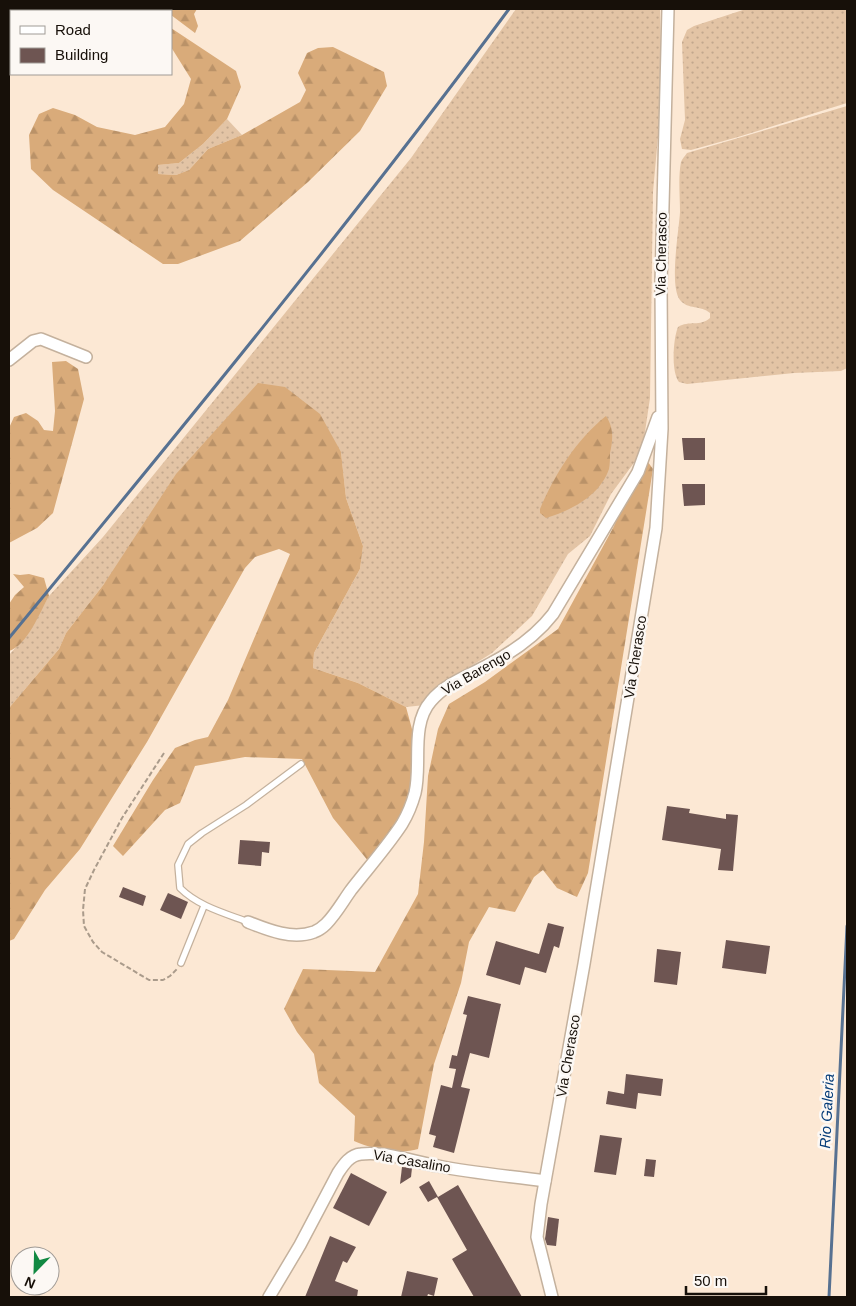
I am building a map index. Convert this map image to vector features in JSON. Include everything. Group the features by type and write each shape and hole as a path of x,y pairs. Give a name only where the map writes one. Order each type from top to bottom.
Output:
{"street":[{"name":"Via Cherasco","path":"552,1297 538,1237 545,1181 584,964 656,528 662,408 660,284 668,9"},
{"path":"9,360 33,341 41,339 86,357"},
{"name":"Via Barengo","path":"248,922 275,932 301,935 320,929 333,917 395,833 411,806 418,778 420,726 424,710 430,702 455,681 489,665 519,647 542,628 553,614 638,472 662,408"},
{"name":"Via Casalino","path":"269,1297 300,1245 344,1163 357,1155 370,1154 401,1158 436,1166 545,1181"}],"lane":[{"path":"248,922 204,906 188,896 180,888 178,865 188,844 246,805 301,764"},
{"path":"181,962 204,906"}],"path":[{"path":"164,753 122,818 85,889 84,926 93,942 102,952 149,980 163,980 175,972 181,962"}],"shaded area":[{"path":"516,9 660,9 662,92 653,192 650,398 642,452 611,494 590,536 568,554 532,616 492,653 444,683 425,705 406,707 358,683 313,668 314,653 360,569 363,546 346,498 341,452 104,584 66,633 59,649 9,708 9,655 26,636 49,596 103,537 411,158"},
{"path":"746,9 847,9 847,103 738,137 691,150 682,149 680,139 685,120 682,42 687,30"},
{"path":"847,106 847,368 841,371 794,373 687,384 679,382 676,377 674,355 678,327 706,321 710,318 710,313 687,305 680,300 675,283 682,160 687,153"},
{"path":"227,119 242,135 208,149 189,170 176,175 158,174 157,165 179,163 203,144"}],"green space":[{"path":"163,9 197,9 194,14 198,26 195,33 172,16 172,10"},
{"path":"172,29 236,71 241,87 227,119 203,144 179,163 158,165 158,174 176,175 189,170 208,149 242,135 300,102 306,90 298,73 307,53 318,48 333,47 384,72 387,86 360,131 308,182 240,241 178,264 163,264 53,190 31,169 29,135 39,114 53,108 75,115 97,127 135,135 165,127 184,104 191,79 172,49"},
{"path":"66,361 78,369 84,399 53,513 37,528 9,543 9,428 14,417 26,413 38,421 44,430 53,431 55,411 52,362"},
{"path":"258,383 285,387 320,414 341,452 346,498 363,546 360,569 314,653 313,668 358,683 406,707 415,740 409,795 397,826 369,862 333,818 302,759 245,757 195,766 180,803 165,810 123,856 113,846 175,748 208,737 228,700 290,554 279,549 255,557 245,568 147,742 80,849 45,890 14,939 9,941 9,708 59,649 66,633 104,584 176,474"},
{"path":"606,416 612,430 612,439 609,469 605,479 591,495 574,507 546,518 540,513 540,509 552,483 567,458 595,425"},
{"path":"645,458 653,469 588,873 577,897 557,888 543,870 534,877 515,912 489,907 469,942 461,983 434,1064 418,1149 411,1151 386,1150 354,1141 355,1116 319,1083 314,1054 297,1032 284,1009 303,969 375,972 418,894 424,842 428,776 438,729 449,704 485,682 558,629 613,528"},
{"path":"13,574 29,574 44,578 49,596 22,643 9,651 9,604 24,587"}],"building":[{"path":"682,438 705,438 705,460 684,460"},
{"path":"682,484 705,484 705,505 684,506"},
{"path":"667,806 690,809 689,813 726,819 726,814 738,815 733,871 718,870 721,849 662,840"},
{"path":"240,840 270,842 269,853 262,852 261,866 238,864"},
{"path":"123,887 146,896 143,906 119,897"},
{"path":"168,893 188,902 181,919 160,910"},
{"path":"548,923 564,927 559,948 554,946 546,973 525,967 520,985 486,975 496,941 539,954"},
{"path":"726,940 770,946 766,974 722,968"},
{"path":"657,949 681,952 677,985 654,982"},
{"path":"468,996 501,1004 489,1058 470,1053 461,1087 470,1089 454,1153 433,1147 436,1136 429,1134 441,1085 452,1088 456,1069 449,1068 452,1055 457,1056 467,1015 463,1014"},
{"path":"626,1074 663,1079 661,1096 638,1093 636,1109 606,1104 608,1091 624,1094"},
{"path":"600,1135 622,1138 616,1175 594,1172"},
{"path":"646,1159 656,1160 654,1177 644,1176"},
{"path":"402,1167 412,1168 411,1177 400,1184"},
{"path":"351,1173 387,1192 369,1226 333,1208"},
{"path":"429,1181 438,1197 458,1185 522,1297 474,1297 452,1259 467,1250 437,1197 428,1202 419,1187"},
{"path":"548,1217 559,1219 556,1246 547,1245 545,1239"},
{"path":"330,1236 356,1247 347,1263 343,1261 335,1281 358,1290 357,1297 305,1297"},
{"path":"407,1271 438,1278 434,1296 428,1294 427,1297 401,1297"}],"waterway":[{"path":"9,638 326,248 509,9"},
{"name":"Rio Galeria","path":"829,1297 847,926"}]}
